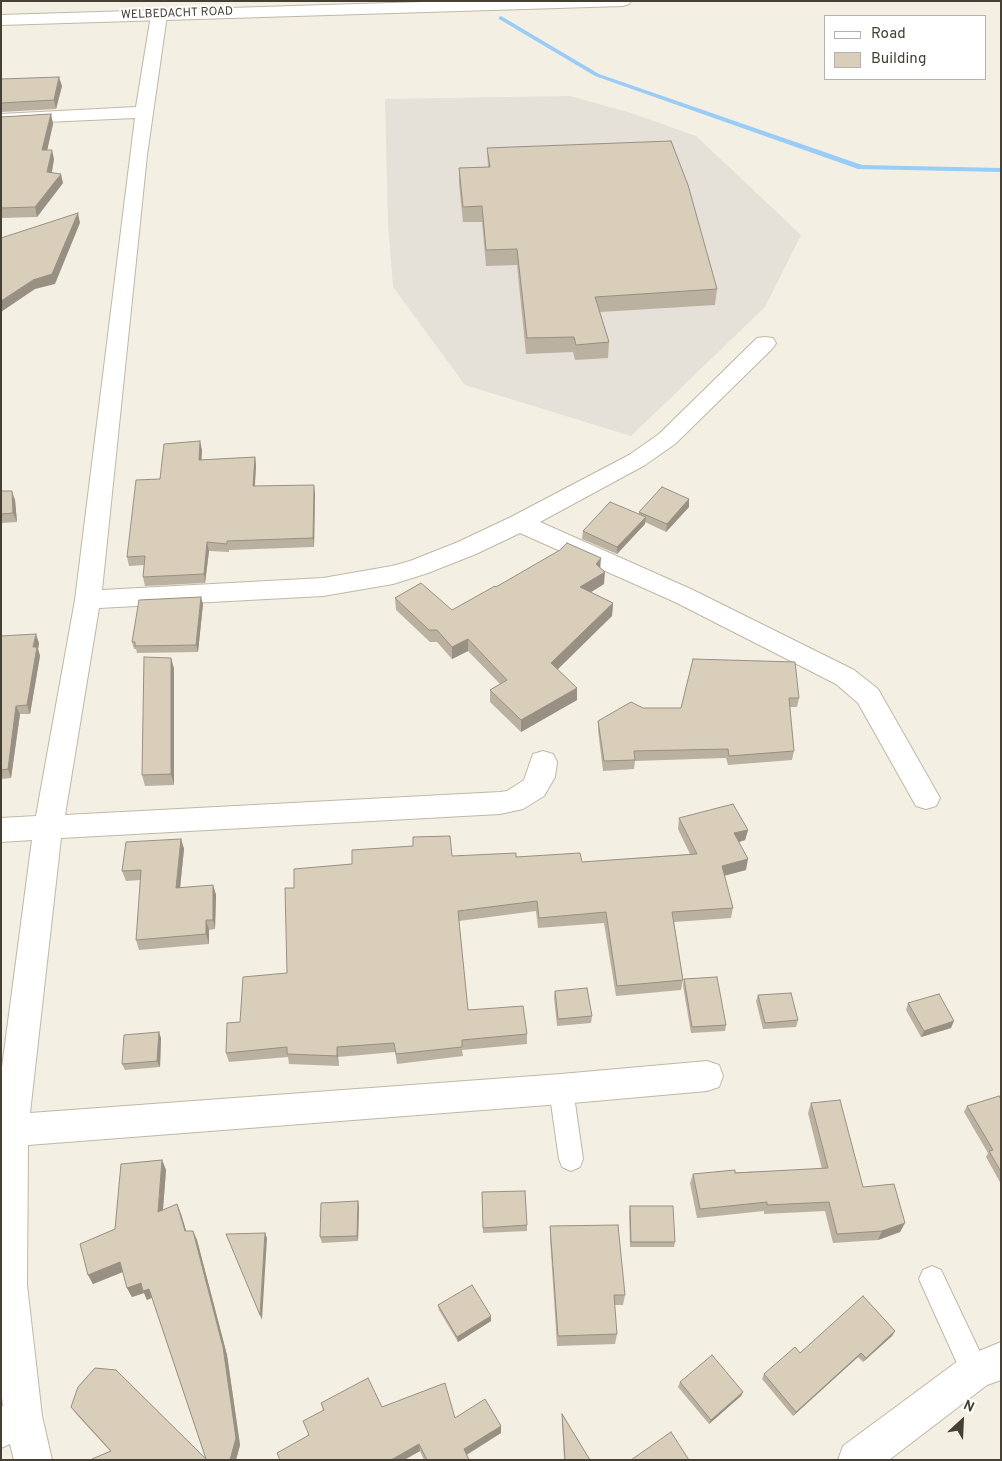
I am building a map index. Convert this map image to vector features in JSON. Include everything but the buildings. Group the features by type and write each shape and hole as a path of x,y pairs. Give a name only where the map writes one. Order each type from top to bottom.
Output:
{"street":[{"name":"WELBEDACHT ROAD","path":"1,20 520,2 623,1"},
{"path":"33,1460 12,1423 9,1285 11,1130 48,828 88,600 138,155 159,15"},
{"path":"1,119 145,112"},
{"path":"88,600 323,587 393,576 426,564 520,523 577,494 654,449 765,343"},
{"path":"520,523 684,596 845,676 868,696 926,798"},
{"path":"1,830 500,803 513,801 534,788 541,777 543,762"},
{"path":"11,1130 562,1090 707,1076"},
{"path":"857,1460 988,1366"}],"lane":[{"path":"562,1090 571,1159"},
{"path":"932,1279 988,1366"}],"shaded area":[{"path":"570,96 631,113 696,136 801,235 765,307 631,436 465,385 393,287 388,223 385,99"}],"waterway":[{"path":"501,18 597,75 861,167 1001,170"}]}
